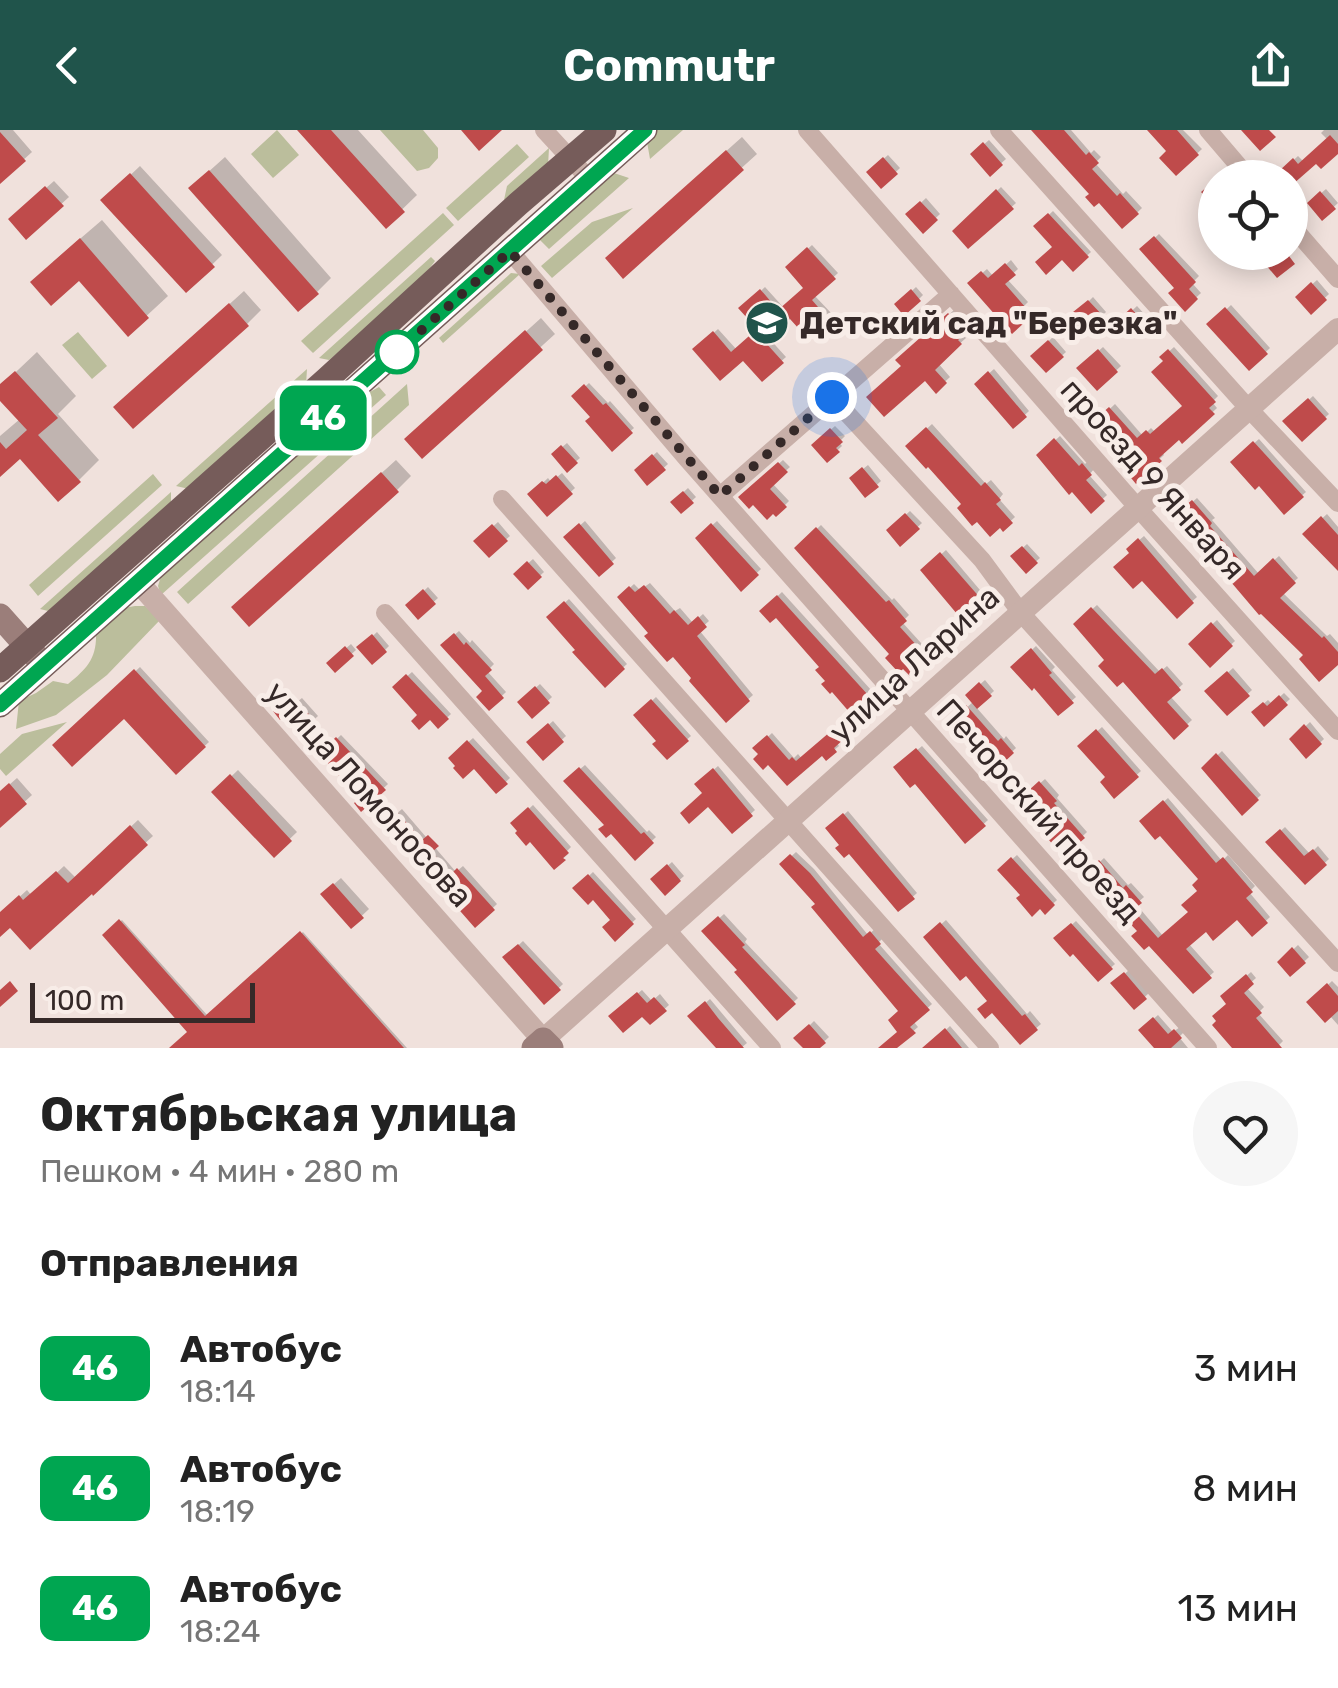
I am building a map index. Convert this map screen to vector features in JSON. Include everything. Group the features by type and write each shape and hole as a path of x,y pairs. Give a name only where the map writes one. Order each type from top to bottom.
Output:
{"main road":[{"path":"0,705 36,656 604,130"},
{"path":"0,670 36,656 139,583 645,130"},
{"path":"0,616 36,656"}],"street":[{"path":"544,130 590,180"},
{"name":"проезд 9 Января","path":"808,130 1338,731"},
{"path":"999,130 1338,503"},
{"path":"1208,130 1234,160"},
{"path":"1308,245 1338,279"},
{"name":"Печорский проезд","path":"510,251 720,496 1208,1048"},
{"path":"720,496 951,294"},
{"name":"улица Ларина","path":"542,1045 1338,329"},
{"path":"832,397 982,560 1021,613 1338,963"},
{"path":"502,498 990,1048"},
{"name":"улица Ломоносова","path":"139,583 542,1045"},
{"path":"385,613 772,1048"}],"green space":[{"path":"277,130 299,155 273,178 251,154"},
{"path":"380,130 423,130 438,148 438,158 429,168 417,171"},
{"path":"657,130 683,130 650,159 647,142"},
{"path":"517,144 529,157 458,221 446,208"},
{"path":"549,148 548,166 504,200 507,186"},
{"path":"614,173 629,178 549,249 538,238"},
{"path":"633,208 552,278 541,266 592,222"},
{"path":"443,213 454,225 313,353 301,341"},
{"path":"431,257 435,261 412,292 329,360 319,358"},
{"path":"511,273 520,274 443,343 439,338"},
{"path":"78,332 107,366 92,379 62,345"},
{"path":"307,369 306,385 189,489 176,486"},
{"path":"407,384 409,405 188,604 177,592"},
{"path":"379,387 386,395 161,595 161,576 353,401"},
{"path":"153,474 162,485 38,596 29,585"},
{"path":"171,492 171,502 52,612 40,609"},
{"path":"145,606 160,620 107,675 56,715 16,729 19,701 53,681 68,684 75,679 93,656 96,633 124,608"},
{"path":"67,722 6,776 0,769 0,754 22,734"}],"building":[{"path":"297,130 331,130 405,212 386,229"},
{"path":"461,130 502,130 479,151"},
{"path":"1031,130 1064,130 1086,155 1089,152 1099,163 1092,169 1139,214 1122,229 1099,203 1094,207 1085,197 1089,194"},
{"path":"1147,130 1177,130 1199,155 1176,176 1159,158 1166,151"},
{"path":"1241,130 1269,130 1276,137 1260,151"},
{"path":"0,132 26,161 0,184"},
{"path":"1330,135 1338,144 1338,154 1321,169 1316,164 1308,171 1308,160 1302,160"},
{"path":"983,142 1003,165 990,177 970,154"},
{"path":"726,150 744,170 623,279 605,258"},
{"path":"883,157 898,174 881,189 866,172"},
{"path":"209,170 319,294 298,312 188,188"},
{"path":"130,173 215,267 186,293 100,200"},
{"path":"45,186 64,206 26,240 8,219"},
{"path":"996,189 1014,209 968,249 952,231"},
{"path":"1320,191 1336,209 1322,221 1308,202"},
{"path":"920,201 938,220 923,234 905,214"},
{"path":"1048,213 1089,257 1073,272 1062,260 1046,275 1035,262 1052,247 1033,226"},
{"path":"1154,236 1196,282 1189,289 1198,299 1185,312 1168,293 1174,288 1139,249"},
{"path":"80,238 149,318 128,337 79,281 51,306 30,282"},
{"path":"807,247 836,279 812,300 830,321 809,340 790,319 765,342 784,363 762,382 743,361 720,381 692,349 713,331 731,352 757,329 738,308 760,289 778,310 803,288 785,267"},
{"path":"1005,263 1016,275 1005,284 1026,308 1017,316 1024,323 1012,334 967,283 981,271 988,278"},
{"path":"1270,270 1287,270 1277,278"},
{"path":"1311,282 1327,300 1311,315 1295,297"},
{"path":"911,289 921,301 904,316 894,304"},
{"path":"1088,300 1104,317 1089,331 1073,312"},
{"path":"229,303 249,326 133,429 113,407"},
{"path":"1225,307 1268,354 1249,371 1206,324"},
{"path":"1131,308 1145,324 1128,339 1114,324"},
{"path":"948,313 966,333 958,340 962,344 935,370 947,383 936,394 925,381 884,417 866,397 901,366 895,360"},
{"path":"525,330 543,350 422,459 404,439"},
{"path":"1048,340 1064,357 1046,373 1030,356"},
{"path":"1098,349 1118,372 1097,391 1076,368"},
{"path":"1168,349 1216,402 1209,408 1215,414 1182,444 1179,440 1136,484 1120,453 1092,422 1109,407 1137,438 1146,430 1150,434 1182,406 1151,372 1163,361 1159,357"},
{"path":"15,371 58,418 38,435 81,482 58,502 20,459 0,477 0,442 6,449 27,430 0,401 0,384"},
{"path":"988,371 1027,417 1013,429 974,384"},
{"path":"584,384 633,433 612,452 585,421 590,417 571,396"},
{"path":"1308,398 1327,419 1302,442 1282,421"},
{"path":"926,427 981,486 985,482 1001,500 996,504 1013,523 1003,532 1000,528 990,537 977,522 972,526 957,508 961,504 905,446"},
{"path":"830,428 843,442 836,448 840,452 827,463 811,445"},
{"path":"1054,438 1092,475 1086,480 1105,501 1091,514 1072,492 1069,495 1036,455"},
{"path":"1253,441 1304,497 1284,515 1259,486 1255,490 1230,462"},
{"path":"561,445 578,463 567,473 551,454"},
{"path":"652,454 666,470 647,486 634,470"},
{"path":"778,462 788,472 770,489 787,507 767,520 753,505 749,509 738,497"},
{"path":"862,467 879,487 865,498 849,478"},
{"path":"381,472 399,492 249,627 231,607"},
{"path":"556,475 573,494 547,517 527,494"},
{"path":"683,491 694,503 681,514 670,502"},
{"path":"1192,500 1254,576 1273,558 1296,583 1280,598 1338,652 1338,665 1319,682 1299,659 1303,655 1259,615 1174,515"},
{"path":"905,513 920,529 900,547 886,530"},
{"path":"1321,516 1338,535 1338,571 1302,534"},
{"path":"579,523 614,564 599,577 563,537"},
{"path":"711,523 759,575 741,592 695,538"},
{"path":"492,524 508,541 489,558 473,541"},
{"path":"816,527 907,621 900,627 929,659 910,676 903,669 899,673 885,658 889,654 794,548"},
{"path":"1138,538 1194,603 1177,619 1142,581 1133,589 1113,567"},
{"path":"1022,546 1038,563 1026,574 1010,556"},
{"path":"940,552 989,608 968,627 920,570"},
{"path":"527,561 542,577 528,590 513,574"},
{"path":"644,585 670,614 674,610 688,625 698,616 707,627 697,636 750,701 726,723 673,657 667,662 644,636 648,633 617,597 629,586 635,592"},
{"path":"423,589 436,604 418,620 405,605"},
{"path":"777,595 879,707 834,748 837,752 826,761 822,756 787,786 768,765 763,770 753,759 758,754 752,748 767,735 789,760 792,757 796,761 851,714 821,684 825,681 815,670 819,667 776,618 770,623 759,611"},
{"path":"564,601 625,669 605,688 546,617"},
{"path":"1091,607 1155,674 1162,668 1181,690 1167,702 1189,726 1174,740 1123,682 1117,687 1098,666 1104,660 1073,624"},
{"path":"1211,622 1233,646 1210,668 1188,644"},
{"path":"454,633 492,670 485,676 504,698 489,711 476,697 482,691 440,645"},
{"path":"372,634 387,652 372,665 356,647"},
{"path":"345,646 354,656 335,673 326,663"},
{"path":"1031,648 1074,703 1058,716 1010,667"},
{"path":"134,669 206,747 176,775 124,719 72,767 52,745"},
{"path":"1227,671 1250,696 1227,716 1204,691"},
{"path":"406,674 449,719 438,729 430,720 419,730 411,721 417,715 392,687"},
{"path":"979,682 992,696 977,709 965,695"},
{"path":"535,686 550,703 532,719 517,702"},
{"path":"1279,695 1288,705 1264,727 1251,712 1263,702 1267,706"},
{"path":"286,699 291,704 296,700 316,722 306,731 300,724 295,729 284,717 280,720 273,711"},
{"path":"651,699 689,741 667,760 633,715"},
{"path":"966,705 1014,753 1000,766 973,736 966,733 962,737 948,721"},
{"path":"548,723 564,742 543,761 526,742"},
{"path":"1304,724 1322,744 1306,759 1289,739"},
{"path":"1096,729 1139,777 1114,799 1100,782 1105,777 1077,746"},
{"path":"336,737 386,790 361,812 354,803 359,799 319,753"},
{"path":"467,740 508,784 496,794 474,769 463,779 453,768 448,758"},
{"path":"916,748 986,826 965,844 915,784 910,788 893,767"},
{"path":"1216,753 1259,800 1242,816 1201,768"},
{"path":"579,767 654,843 635,861 611,834 606,838 598,829 604,825 563,781"},
{"path":"713,768 753,816 732,834 708,807 689,824 680,813 702,793 694,784"},
{"path":"230,774 292,841 274,858 211,792"},
{"path":"1039,781 1085,838 1063,857 1017,801"},
{"path":"9,783 27,804 0,828 0,791"},
{"path":"1163,800 1216,863 1223,857 1253,892 1246,898 1268,923 1252,937 1237,920 1213,941 1206,932 1186,949 1212,978 1193,994 1149,946 1144,950 1131,936 1137,931 1083,874 1099,860 1142,903 1133,910 1158,938 1188,912 1181,905 1197,891 1192,885 1198,879 1160,836 1155,840 1139,821"},
{"path":"528,807 569,853 554,870 530,842 526,846 510,823"},
{"path":"396,811 422,840 428,835 439,846 432,852 451,874 457,868 495,910 475,928 383,823"},
{"path":"843,813 915,899 898,912 849,854 844,858 835,848 839,845 825,828"},
{"path":"130,825 148,845 93,896 30,950 10,928 0,937 0,912 19,895 23,900 56,871 68,883"},
{"path":"1280,829 1304,856 1313,849 1327,865 1305,885 1265,842"},
{"path":"790,854 863,937 870,931 881,944 875,949 930,1010 910,1027 916,1033 897,1048 878,1048 897,1032 888,1020 898,1011 779,864"},
{"path":"1011,857 1055,905 1045,915 1040,909 1032,917 1016,898 1020,895 997,870"},
{"path":"667,864 681,881 665,896 650,879"},
{"path":"588,874 634,924 615,942 602,927 610,920 593,900 588,905 572,888"},
{"path":"333,883 364,918 351,929 320,894"},
{"path":"718,916 796,1004 777,1021 701,931"},
{"path":"119,919 205,1016 300,931 404,1048 169,1048 187,1032 102,935"},
{"path":"940,922 1038,1030 1020,1045 992,1013 985,1019 977,1009 987,1001 966,976 960,981 923,937"},
{"path":"1071,923 1113,969 1098,982 1053,938"},
{"path":"518,944 561,990 544,1005 502,957"},
{"path":"1292,947 1306,963 1290,977 1277,962"},
{"path":"1124,972 1147,999 1134,1010 1110,983"},
{"path":"1246,974 1254,984 1244,993 1262,1013 1256,1018 1282,1048 1232,1048 1212,1025 1216,1021 1212,1016 1226,1004 1220,996"},
{"path":"10,981 18,991 0,1007 0,990"},
{"path":"1327,983 1338,996 1338,1011 1325,1023 1306,1002"},
{"path":"637,992 647,1003 654,997 667,1011 650,1025 642,1017 623,1033 608,1016"},
{"path":"705,1001 744,1048 716,1048 687,1016"},
{"path":"1153,1017 1168,1034 1174,1029 1182,1038 1171,1048 1154,1048 1138,1030"},
{"path":"809,1024 826,1043 820,1048 803,1048 793,1038"},
{"path":"945,1028 962,1048 922,1048"}],"bus line":[{"name":"46","path":"0,705 645,130"}],"place":[{"name":"Детский сад \"Березка\"","path":"767,323"}],"route":[{"path":"397,352 510,251 720,496 832,397"}]}
